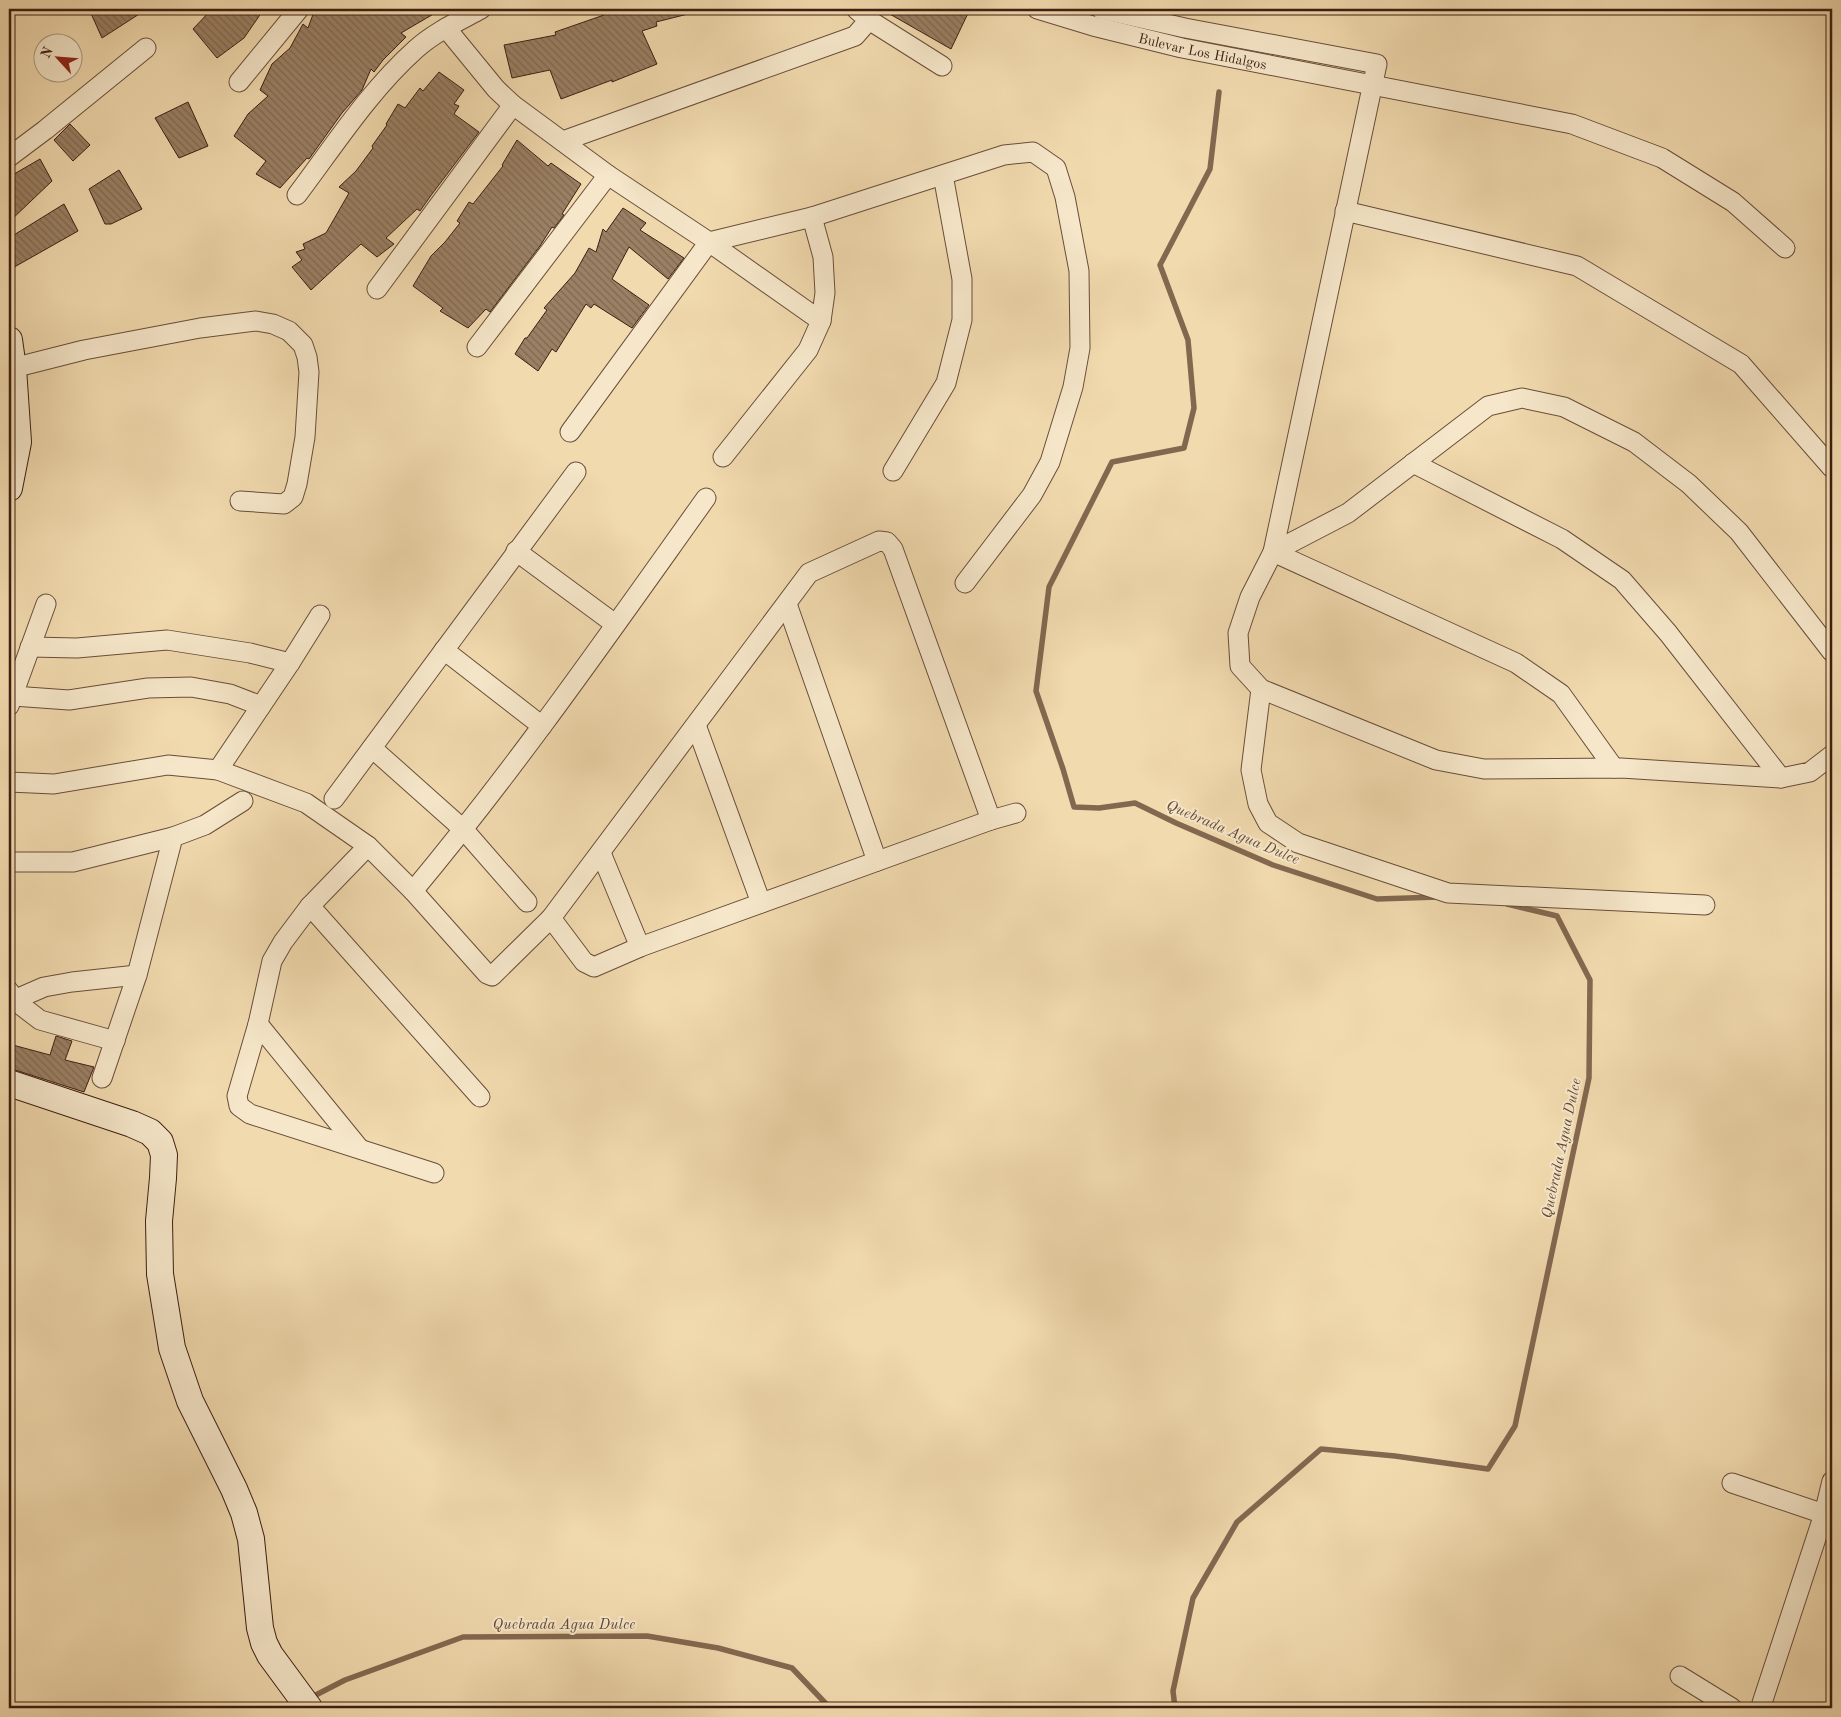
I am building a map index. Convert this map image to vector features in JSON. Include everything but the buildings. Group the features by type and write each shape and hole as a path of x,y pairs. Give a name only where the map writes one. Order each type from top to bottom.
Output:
{"street":[{"path":"239,82 299,9"},
{"path":"297,195 381,84 417,48 446,28 481,9"},
{"name":"Bulevar Los Hidalgos","path":"1037,9 1093,26 1182,48 1572,124 1662,158 1734,202 1785,248"},
{"name":"Bulevar Los Hidalgos","path":"1101,9 1185,28 1376,64 1372,86"},
{"path":"563,141 855,36 862,14 942,66"},
{"path":"446,28 496,89 513,105 608,175 709,242 821,321"},
{"path":"9,157 146,48"},
{"path":"1372,86 1273,552 1250,597 1238,633 1240,666 1261,689 1436,760 1484,769 1614,768 1781,778 1810,772 1832,755"},
{"path":"377,289 513,105"},
{"path":"570,432 709,242 812,217 1004,154 1033,152 1056,168 1065,197 1078,271 1080,348 1073,387 1050,462 1032,495 965,583"},
{"path":"477,347 608,175"},
{"path":"893,471 946,384 962,320 962,279 943,175"},
{"path":"1345,211 1577,266 1741,364 1832,468"},
{"path":"723,457 808,350 821,321 825,293 823,256 812,217"},
{"path":"13,368 84,350 228,324 256,321 273,324 290,331 303,345 308,357 309,372 305,437 298,484 293,497 284,504 240,502"},
{"path":"9,340 13,368 18,442 9,488"},
{"path":"1273,552 1348,513 1488,406 1522,398 1564,406 1634,442 1690,484 1740,532 1832,652"},
{"path":"1413,463 1562,539 1622,580 1668,632 1781,778"},
{"path":"334,799 576,472"},
{"path":"413,891 464,830 542,726 706,498"},
{"path":"9,782 54,784 168,765 218,770 306,803 368,846 413,891 489,976 492,976 552,918 810,573 879,540 887,542 893,549 991,820"},
{"path":"516,551 615,624"},
{"path":"1273,552 1516,663 1561,694 1614,768"},
{"path":"46,604 11,702 69,700 148,688 191,687 230,694 261,706"},
{"path":"787,604 877,861"},
{"path":"218,770 320,615"},
{"path":"30,647 77,648 167,640 290,663"},
{"path":"444,650 542,726"},
{"path":"1261,689 1251,770 1258,804 1268,823 1298,843 1448,893 1705,905"},
{"path":"696,725 761,903"},
{"path":"372,748 464,830 527,902"},
{"path":"9,862 73,862 173,837 204,825 244,800"},
{"path":"552,918 584,962 594,966 640,947 761,903 991,820 1016,813"},
{"path":"102,1078 137,975 173,837"},
{"path":"368,846 310,906 283,942 272,962 258,1024 237,1096 239,1106 250,1114 434,1173"},
{"path":"601,853 640,947"},
{"path":"310,906 480,1097"},
{"path":"12,995 72,982 137,975"},
{"path":"12,995 40,1020 115,1041"},
{"path":"258,1024 359,1148"},
{"path":"9,1083 132,1124 150,1132 160,1142 164,1155 159,1221 160,1274 172,1348 190,1402 234,1489 244,1514 251,1539 260,1628 264,1643 279,1668 309,1708"},
{"path":"1762,1708 1762,1703 1828,1515 1832,1482"},
{"path":"1732,1483 1828,1515"},
{"path":"1680,1676 1732,1708"}],"waterway":[{"name":"Quebrada Agua Dulce","path":"1219,92 1210,169 1160,265 1188,340 1194,408 1184,448 1112,462 1049,587 1036,691 1074,807 1099,808 1135,803 1273,865 1377,899 1439,897"},
{"name":"Quebrada Agua Dulce","path":"1175,1708 1173,1691 1193,1598 1237,1522 1321,1449 1395,1456 1488,1469 1515,1426 1589,1078 1590,980 1557,916 1507,904"},
{"name":"Quebrada Agua Dulce","path":"310,1698 345,1680 463,1637 647,1636 718,1648 792,1668 830,1708"}]}
